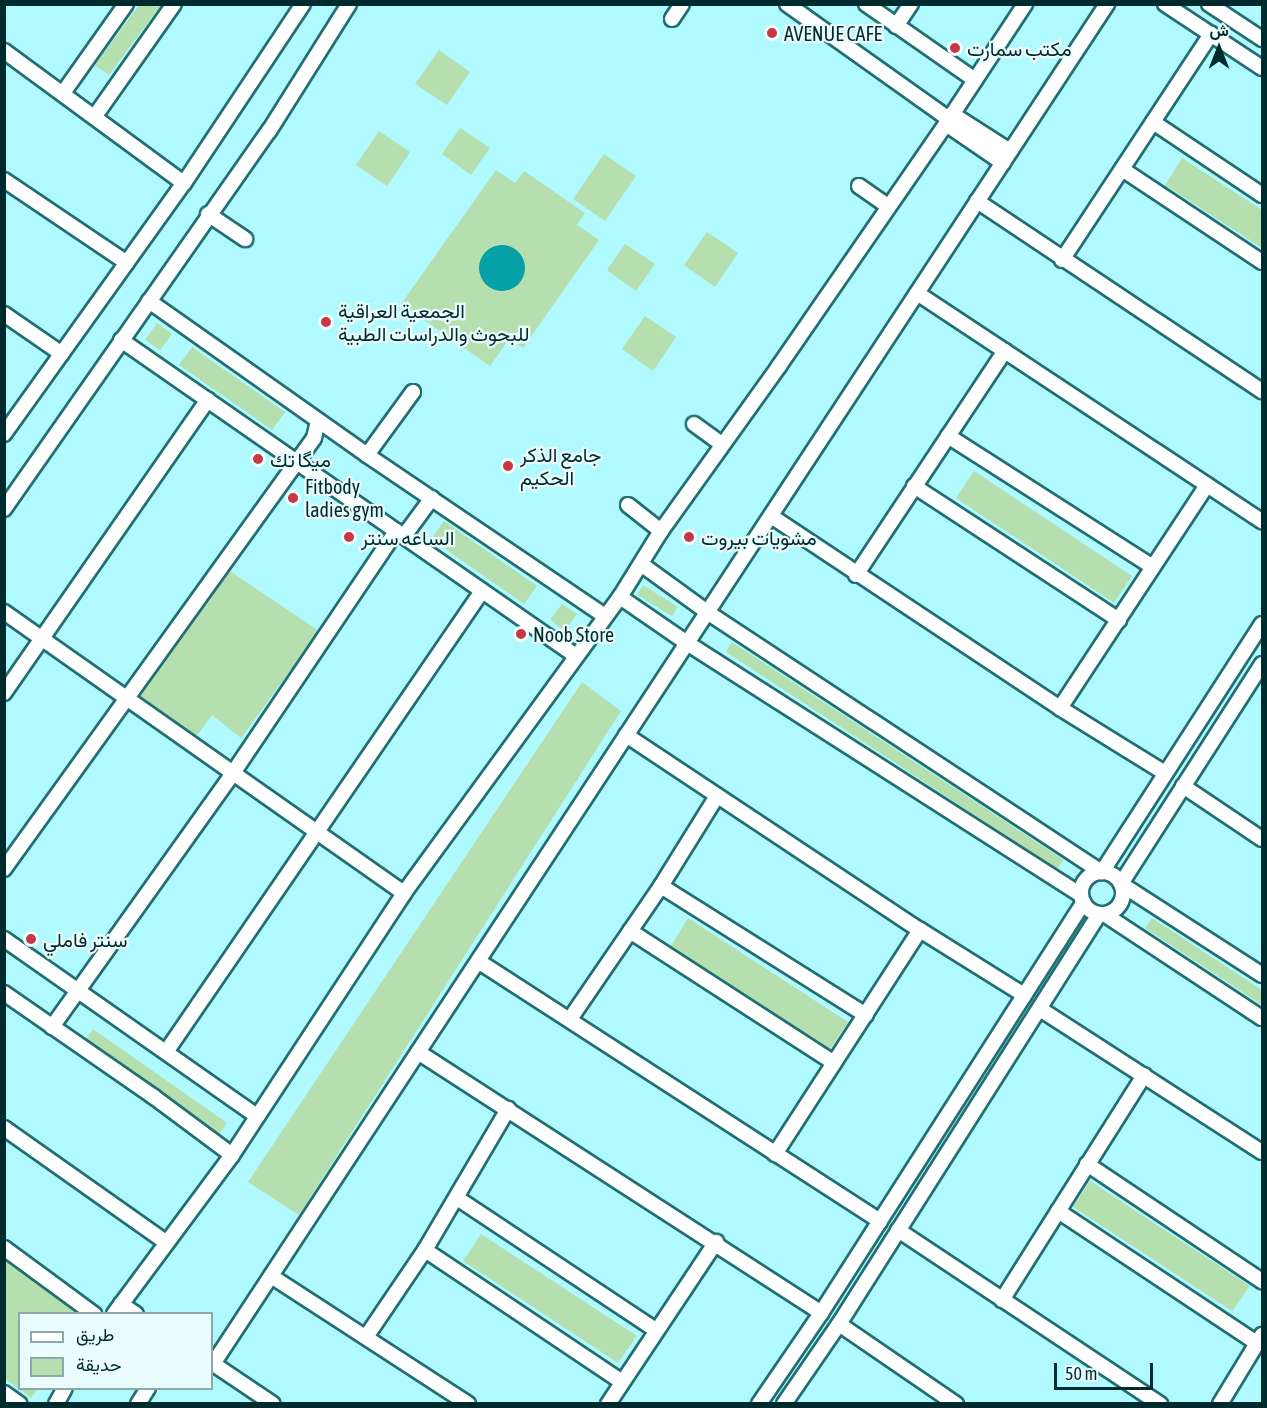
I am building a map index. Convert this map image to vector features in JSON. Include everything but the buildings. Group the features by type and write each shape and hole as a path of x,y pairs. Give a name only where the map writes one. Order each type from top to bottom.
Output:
{"street":[{"path":"63,93 126,4"},
{"path":"95,116 174,4"},
{"path":"4,509 208,214 269,131 349,4"},
{"path":"672,19 682,4"},
{"path":"787,4 1006,157"},
{"path":"866,4 975,80"},
{"path":"896,26 911,4"},
{"path":"118,1309 232,1155 404,893 620,597 661,531 949,119 1025,4"},
{"path":"213,1362 1107,4"},
{"path":"1165,4 1263,68"},
{"path":"1209,4 1263,39"},
{"path":"4,434 184,183 297,7"},
{"path":"1062,260 1211,34"},
{"path":"4,51 184,183"},
{"path":"1153,122 1263,195"},
{"path":"1122,169 1263,262"},
{"path":"4,180 127,263"},
{"path":"859,186 888,206"},
{"path":"977,201 1062,260 1263,391"},
{"path":"208,214 245,239"},
{"path":"917,293 1263,521"},
{"path":"149,301 367,455 605,616"},
{"path":"4,314 62,354"},
{"path":"121,340 297,460 576,656"},
{"path":"856,575 1005,351"},
{"path":"367,455 413,392"},
{"path":"4,693 208,400"},
{"path":"4,869 129,699 314,438 318,420"},
{"path":"694,424 722,444"},
{"path":"948,436 1153,567"},
{"path":"1060,708 1207,485"},
{"path":"914,486 1119,620"},
{"path":"52,1027 400,534 432,498"},
{"path":"628,504 661,531"},
{"path":"771,516 856,575 1060,708 1166,773"},
{"path":"641,564 707,612 1102,872 1112,874 1121,884 1263,975"},
{"path":"166,1052 482,591"},
{"path":"620,597 687,643 1082,899 1087,908 1102,914 1263,1018"},
{"path":"4,612 404,893"},
{"path":"759,1404 821,1313 1024,994 1082,899 1087,878 1102,872 1263,624"},
{"path":"784,1404 839,1324 1102,914 1120,903 1121,884 1263,664"},
{"path":"626,735 920,930 1024,994"},
{"path":"1183,786 1263,840"},
{"path":"570,1019 661,886 717,796"},
{"path":"661,886 866,1015"},
{"path":"775,1154 920,930"},
{"path":"630,931 834,1063"},
{"path":"4,939 257,1116"},
{"path":"478,961 880,1221"},
{"path":"4,993 154,1097 232,1155"},
{"path":"1040,1009 1263,1152"},
{"path":"418,1052 716,1242 821,1313"},
{"path":"1002,1300 1144,1075"},
{"path":"366,1337 425,1250 508,1108"},
{"path":"4,1128 167,1243"},
{"path":"1087,1164 1263,1281"},
{"path":"457,1198 656,1330"},
{"path":"1058,1211 1260,1339 1220,1404"},
{"path":"898,1230 1160,1404"},
{"path":"608,1404 716,1242"},
{"path":"4,1248 91,1312"},
{"path":"425,1250 622,1382"},
{"path":"271,1276 468,1404"},
{"path":"839,1324 936,1398 956,1404"},
{"path":"213,1364 273,1404"},
{"path":"56,1404 64,1390"},
{"path":"138,1404 147,1390"},
{"path":"4,1393 20,1404"}],"green space":[{"path":"139,5 161,5 109,75 95,65"},
{"path":"439,50 470,72 447,105 415,84"},
{"path":"460,128 490,148 471,175 442,154"},
{"path":"379,131 410,152 387,186 356,165"},
{"path":"604,154 636,176 605,221 573,199"},
{"path":"1182,158 1262,210 1262,248 1165,185"},
{"path":"496,170 515,183 524,171 585,213 577,225 599,240 523,348 509,339 490,366 401,304"},
{"path":"707,232 738,253 715,287 684,265"},
{"path":"625,244 655,264 636,291 607,270"},
{"path":"645,316 676,337 653,371 622,349"},
{"path":"157,323 172,334 160,350 145,340"},
{"path":"192,347 285,412 272,430 179,365"},
{"path":"974,471 1132,576 1114,603 956,498"},
{"path":"444,521 537,586 524,604 431,539"},
{"path":"227,569 319,631 241,738 212,715 196,737 136,693"},
{"path":"643,585 678,607 672,616 637,595"},
{"path":"562,604 577,614 565,631 550,620"},
{"path":"732,642 1064,860 1057,869 726,652"},
{"path":"582,682 621,711 299,1215 248,1182"},
{"path":"688,918 848,1022 830,1049 671,946"},
{"path":"1152,918 1262,990 1262,1005 1145,928"},
{"path":"93,1029 227,1123 215,1140 82,1045"},
{"path":"1090,1181 1250,1286 1232,1311 1073,1207"},
{"path":"481,1234 637,1336 618,1363 463,1261"},
{"path":"5,1261 78,1312 18,1312 18,1388 5,1379"},
{"path":"20,1390 37,1390 31,1398"}],"water":[{"path":"502,245 511,246 519,251 524,259 524,277 519,285 511,290 502,291 493,290 485,285 480,277 479,268 480,259 485,251 493,246"}],"place":[{"name":"AVENUE CAFE","path":"772,33"},
{"name":"مكتب سمارت","path":"955,48"},
{"name":"الجمعية العراقية للبحوث والدراسات الطبية","path":"326,322"},
{"name":"ميگا تك","path":"258,459"},
{"name":"جامع الذكر الحكيم","path":"508,466"},
{"name":"Fitbody ladies gym","path":"293,498"},
{"name":"الساعه سنتر","path":"349,537"},
{"name":"مشويات بيروت","path":"689,537"},
{"name":"Noob Store","path":"521,634"},
{"name":"سنتر فاملي","path":"31,939"}]}
